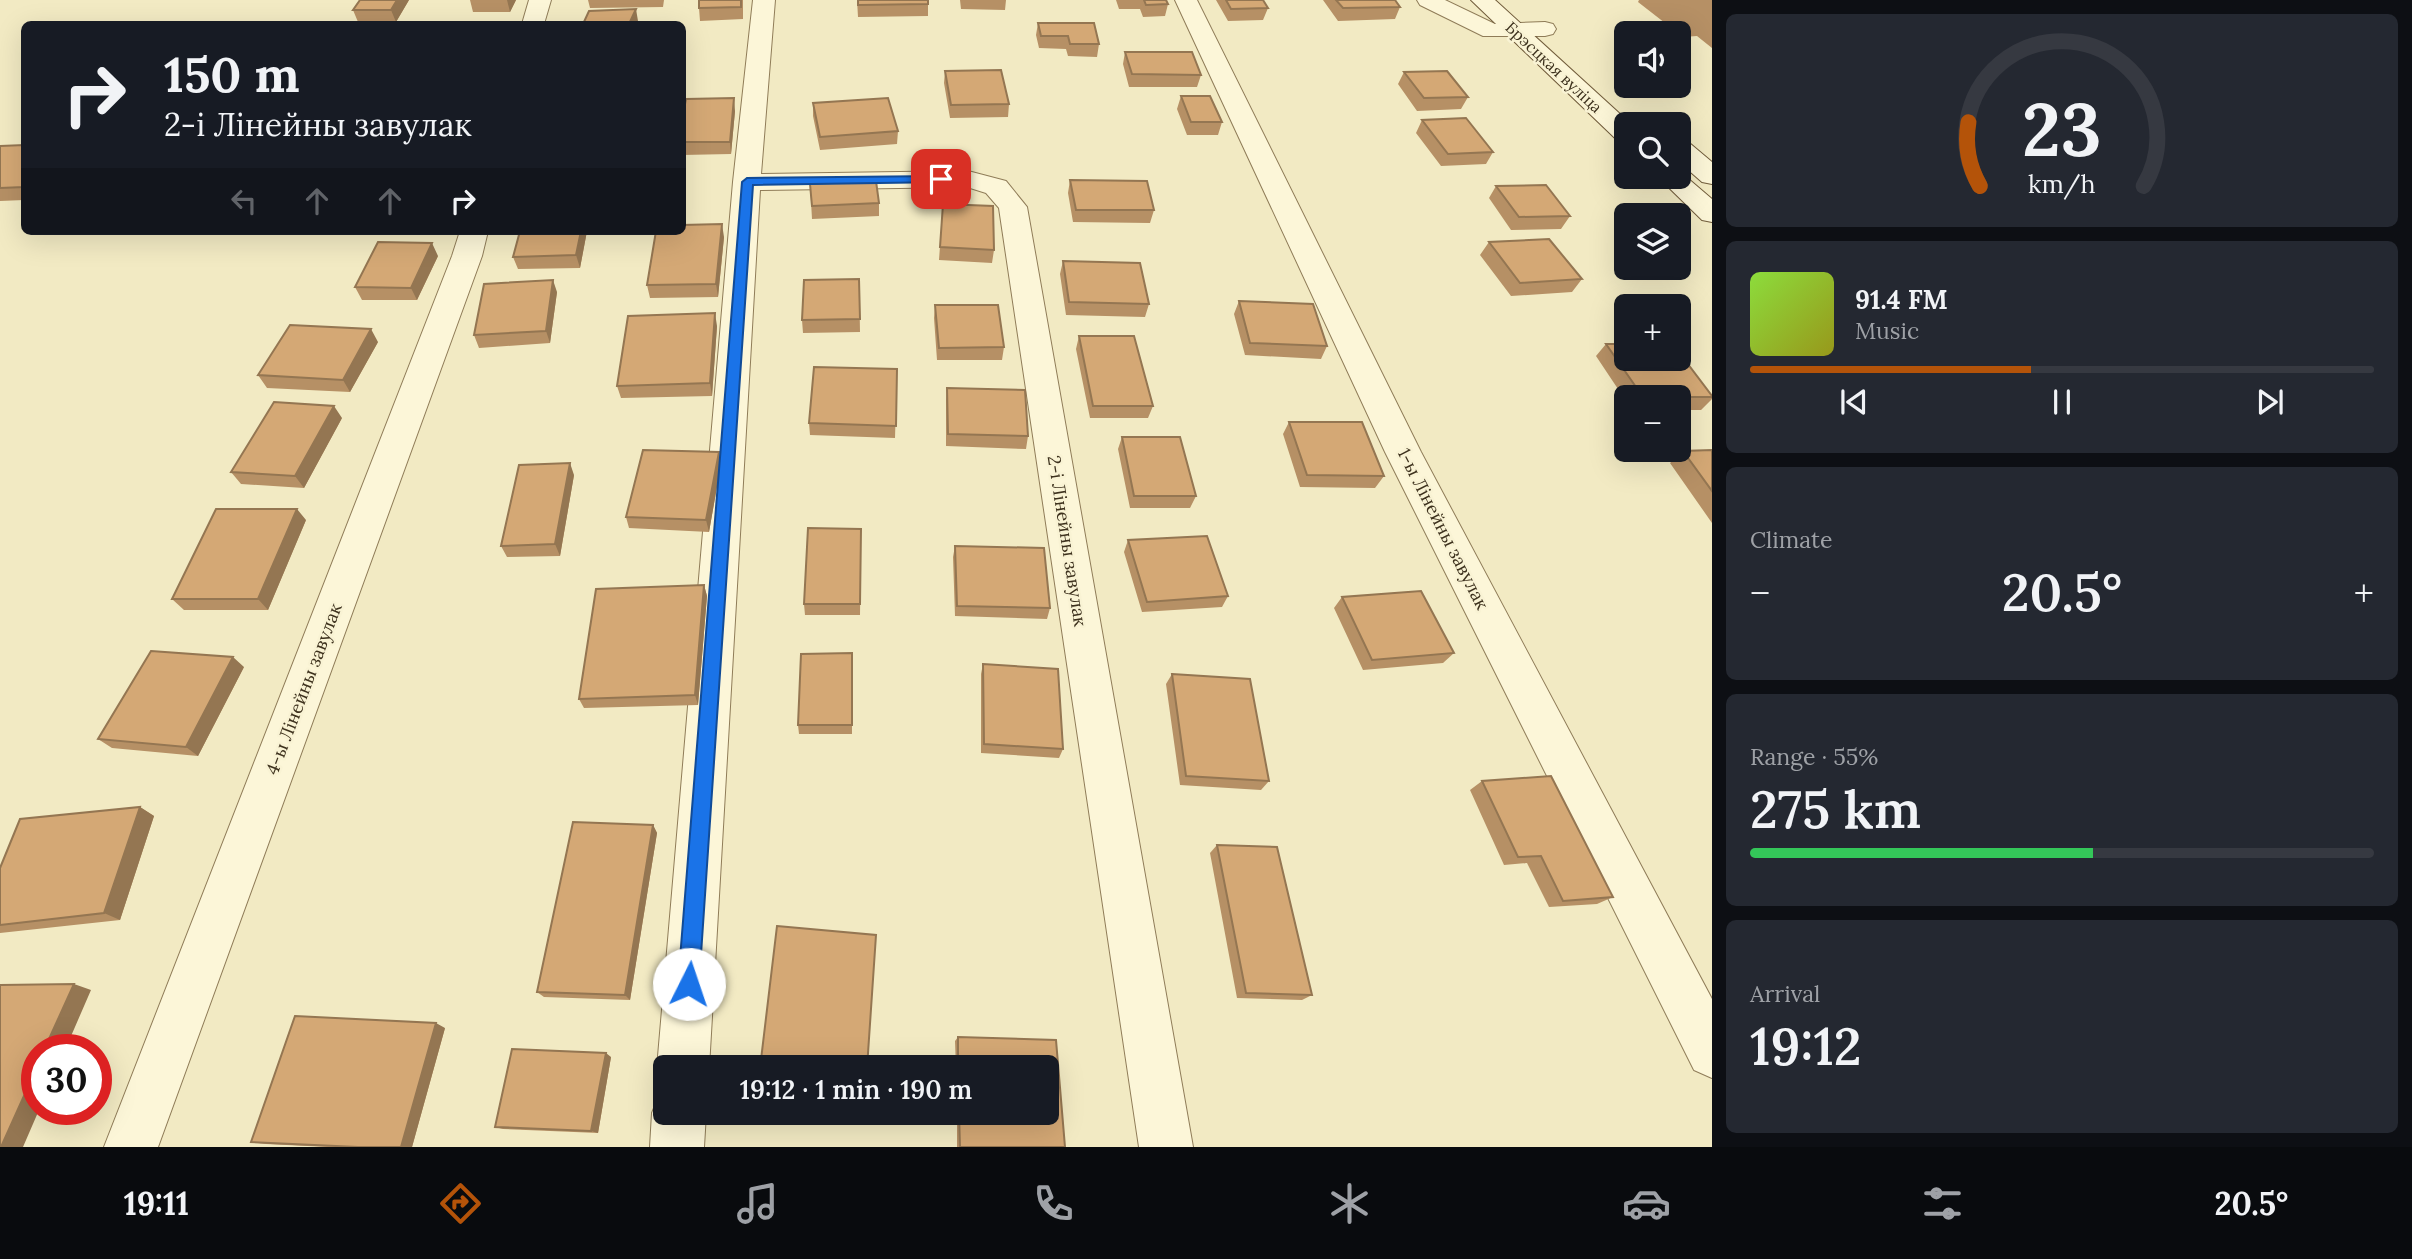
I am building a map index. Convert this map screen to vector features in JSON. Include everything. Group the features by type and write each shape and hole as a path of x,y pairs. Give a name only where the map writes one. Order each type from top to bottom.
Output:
{"street":[{"path":"534,21 540,0"},
{"path":"684,1055 747,182 764,0"},
{"name":"1-ы Лінейны завулак","path":"1186,0 1403,452 1712,1052"},
{"path":"1428,0 1483,29 1498,32 1545,29"},
{"name":"Брэсцкая вуліца","path":"1482,0 1614,123"},
{"name":"Брэсцкая вуліца","path":"1513,0 1584,64"},
{"path":"1691,157 1712,176"},
{"name":"2-і Лінейны завулак","path":"747,182 968,179 996,187 1013,207 1166,1147"},
{"path":"1685,189 1712,214"},
{"name":"4-ы Лінейны завулак","path":"131,1147 473,235"},
{"path":"677,1147 679,1125"}],"building":[{"path":"360,0 397,0 391,10 353,10"},
{"path":"699,0 741,0 741,7 699,8"},
{"path":"858,0 928,0 928,4 858,5"},
{"path":"1144,0 1166,0 1168,4 1146,5"},
{"path":"1226,0 1263,0 1268,8 1231,9"},
{"path":"1336,0 1395,0 1400,7 1343,8"},
{"path":"636,9 630,21 584,21 589,11"},
{"path":"1038,23 1094,23 1099,44 1070,44 1068,36 1041,36"},
{"path":"1125,52 1192,52 1201,75 1132,74"},
{"path":"1001,70 1009,104 951,105 945,71"},
{"path":"1447,71 1468,97 1424,98 1404,72"},
{"path":"1181,96 1210,96 1222,122 1191,122"},
{"path":"734,98 730,142 686,142 686,99"},
{"path":"888,98 898,131 820,137 813,103"},
{"path":"1466,118 1493,152 1448,154 1422,120"},
{"path":"21,145 21,187 0,188 0,146"},
{"path":"1070,180 1147,181 1154,210 1076,210"},
{"path":"876,181 879,203 812,206 810,184"},
{"path":"1546,185 1570,216 1519,217 1496,186"},
{"path":"943,204 993,206 994,250 940,247"},
{"path":"722,224 716,284 647,285 655,235 686,235 686,225"},
{"path":"519,235 580,235 576,255 513,257"},
{"path":"1549,239 1582,279 1520,283 1489,242"},
{"path":"378,242 432,243 411,288 355,287"},
{"path":"1063,261 1140,263 1149,304 1069,302"},
{"path":"859,279 860,319 802,320 804,280"},
{"path":"553,280 546,331 474,335 484,284"},
{"path":"1239,301 1313,304 1327,346 1250,343"},
{"path":"935,305 998,305 1004,347 939,348"},
{"path":"715,313 710,383 617,386 628,316"},
{"path":"290,325 371,329 343,380 258,375"},
{"path":"1079,336 1134,336 1153,406 1093,406"},
{"path":"1606,344 1614,344 1614,355"},
{"path":"814,367 897,369 896,426 809,423"},
{"path":"1691,368 1712,397 1691,397 1691,385 1635,385 1625,371 1691,371"},
{"path":"947,388 1025,390 1028,436 948,434"},
{"path":"274,402 334,406 295,476 231,472"},
{"path":"1289,422 1362,422 1384,476 1307,475"},
{"path":"1122,437 1180,437 1196,496 1134,496"},
{"path":"643,450 719,452 706,520 626,517"},
{"path":"1712,450 1712,491 1691,462 1691,451"},
{"path":"570,463 555,544 501,546 519,465"},
{"path":"216,509 297,509 258,599 172,599"},
{"path":"808,528 861,529 860,604 804,604"},
{"path":"1207,536 1228,596 1147,602 1128,540"},
{"path":"955,546 1044,548 1050,608 957,606"},
{"path":"704,585 695,695 579,699 596,589"},
{"path":"1421,591 1454,653 1372,660 1342,597"},
{"path":"151,651 233,657 186,747 98,739"},
{"path":"852,653 852,725 798,725 801,654"},
{"path":"983,664 1058,669 1063,749 984,744"},
{"path":"1172,674 1250,679 1269,781 1186,776"},
{"path":"1551,776 1613,897 1563,901 1541,856 1518,857 1482,781"},
{"path":"140,807 104,913 0,925 0,868 20,819"},
{"path":"573,822 653,825 625,995 537,992"},
{"path":"1217,845 1277,847 1312,995 1246,993"},
{"path":"777,926 876,935 868,1055 762,1055"},
{"path":"74,984 51,1034 21,1034 21,1103 1,1147 0,1147 0,985"},
{"path":"295,1016 436,1023 401,1147 251,1142"},
{"path":"958,1037 1056,1040 1057,1055 958,1055"},
{"path":"512,1049 606,1053 591,1131 495,1127"},
{"path":"1059,1076 1065,1147 960,1147 959,1125 1059,1125"}],"route":[{"path":"689,984 747,182 941,179"}]}
